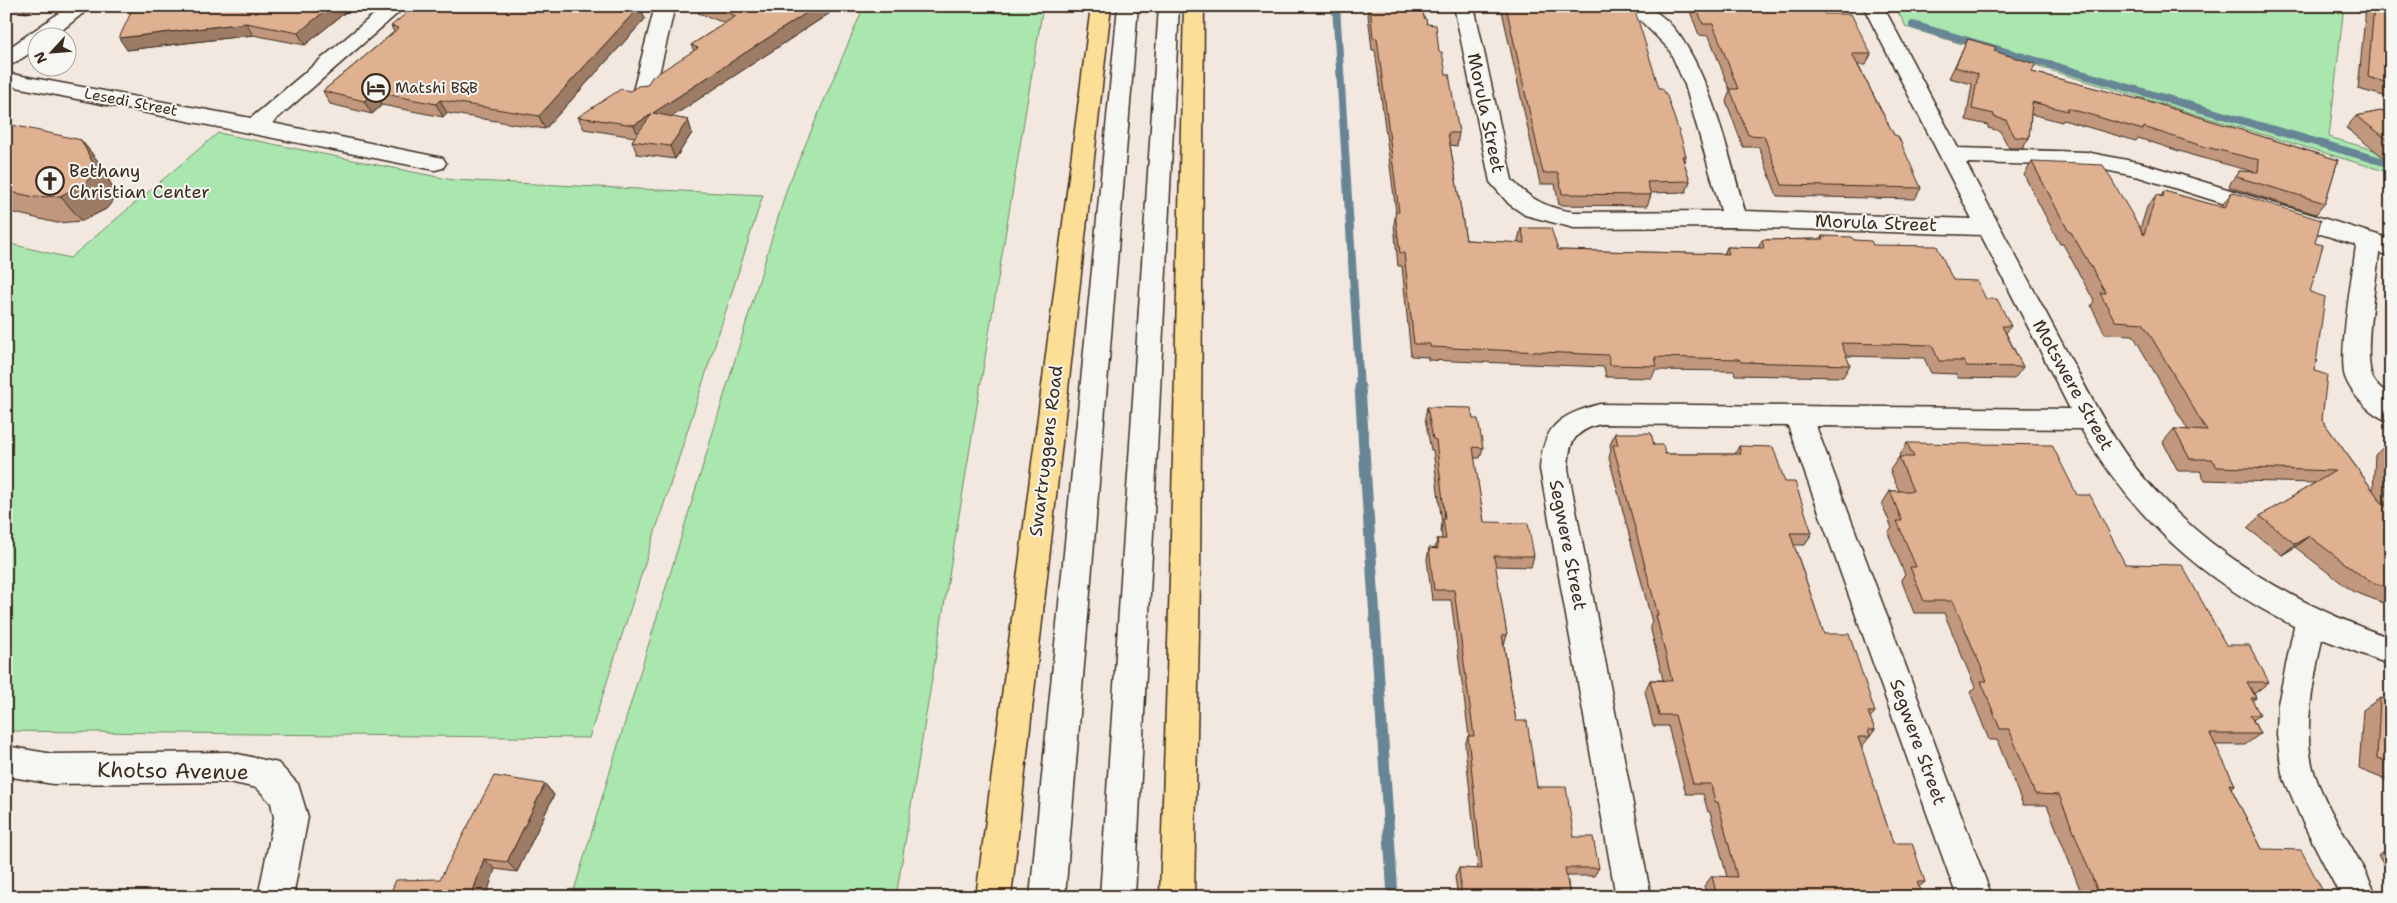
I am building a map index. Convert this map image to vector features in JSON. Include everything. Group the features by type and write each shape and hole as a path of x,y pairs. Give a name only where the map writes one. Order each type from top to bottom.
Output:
{"main road":[{"name":"Swartruggens Road","path":"993,897 1101,6"},
{"path":"1177,897 1185,578 1194,6"}],"street":[{"path":"52,28 82,6"},
{"path":"255,126 396,6"},
{"path":"644,90 665,6"},
{"path":"1046,897 1128,6"},
{"path":"1117,897 1169,6"},
{"name":"Morula Street","path":"1464,6 1501,182 1514,199 1531,210 1551,217 1574,220 1735,219 1988,227"},
{"path":"1624,6 1648,17 1678,47 1696,85 1735,219"},
{"name":"Motswere Street","path":"1873,6 2089,419 2115,461 2141,494 2178,530 2246,583 2310,620 2391,652"},
{"path":"6,60 28,45"},
{"name":"Lesedi Street","path":"6,78 435,163"},
{"path":"1952,155 2086,158 2142,170 2379,245 2356,357 2358,376 2368,392 2391,412"},
{"name":"Segwere Street","path":"1634,897 1554,469 1554,448 1564,430 1581,419 1600,414 1799,418 2089,419"},
{"name":"Segwere Street","path":"1799,418 1975,897"},
{"path":"2310,620 2294,704 2293,736 2298,774 2315,812 2360,897"},
{"name":"Khotso Avenue","path":"6,761 53,769 229,767 266,774 286,795 291,817 275,897"}],"green space":[{"path":"864,6 1043,6 896,897 572,897 787,188"},
{"path":"1895,6 2344,6 2329,137 2391,155 2391,173 1906,27"},
{"path":"218,133 453,180 763,195 589,738 6,731 6,243 70,258"}],"building":[{"path":"134,6 331,6 298,33 246,23 119,38"},
{"path":"415,6 640,6 539,116 440,100 436,104 375,92 364,101 323,91 399,28 391,26"},
{"path":"710,6 817,6 653,113 688,120 670,146 632,141 652,114 634,125 578,117 621,89 630,91 638,86 647,85 652,77 698,48 691,45 736,16"},
{"path":"1370,6 1422,6 1427,24 1436,25 1439,52 1442,52 1446,74 1449,74 1459,133 1448,133 1466,240 1525,243 1521,228 1551,228 1558,250 1729,254 1727,247 1764,248 1762,240 1823,239 1822,236 1852,237 1854,240 1871,241 1873,245 1937,246 1953,280 1977,281 1986,299 1997,299 2011,326 2002,326 2023,367 1966,366 1964,361 1939,361 1932,345 1841,343 1850,365 1655,357 1657,366 1610,365 1608,355 1430,347 1430,344 1414,344 1404,253 1400,253 1395,212 1399,212 1377,38 1373,38"},
{"path":"1506,6 1549,6 1549,8 1585,9 1587,6 1634,7 1659,88 1662,88 1667,96 1682,141 1686,156 1682,156 1690,181 1647,182 1651,195 1562,194 1558,173 1543,173"},
{"path":"1696,6 1821,6 1824,14 1851,14 1871,54 1852,54 1894,135 1898,136 1921,188 1782,185 1764,136 1748,135 1730,89 1738,89 1713,24 1703,24"},
{"path":"2374,6 2391,6 2391,84 2368,77"},
{"path":"1968,39 1996,47 1994,51 2035,64 2032,72 2138,98 2338,160 2325,203 2237,177 2239,171 2258,172 2259,160 2202,146 2144,127 2143,130 2067,108 2068,111 2032,102 2029,138 2015,137 2006,120 1994,117 1994,114 1972,109 1978,74 1955,67"},
{"path":"2391,109 2391,142 2356,116"},
{"path":"12,125 81,140 97,171 85,183 60,196 35,197 6,191 6,129"},
{"path":"2032,162 2103,165 2144,235 2156,195 2163,197 2164,191 2225,208 2232,192 2321,220 2315,243 2323,245 2310,292 2325,297 2315,371 2327,375 2322,420 2385,507 2388,443 2391,444 2391,589 2367,580 2309,536 2295,544 2260,516 2335,471 2217,467 2212,459 2190,459 2174,429 2207,431 2143,323 2115,321 2100,293 2106,293 2071,232 2069,232"},
{"path":"1427,407 1471,408 1473,419 1478,419 1483,448 1473,447 1484,522 1528,523 1534,556 1494,556 1507,635 1502,635 1516,721 1527,721 1537,787 1566,787 1574,837 1593,837 1599,868 1565,868 1570,897 1462,897 1459,868 1482,869 1468,736 1474,736 1454,590 1434,590 1429,548 1438,549 1437,539 1446,539 1436,440 1433,439"},
{"path":"1615,433 1651,433 1654,445 1663,445 1665,454 1741,454 1739,446 1773,447 1785,482 1795,482 1812,533 1790,533 1824,634 1849,634 1875,712 1868,712 1875,730 1868,730 1870,737 1858,737 1893,843 1912,843 1925,882 1917,882 1921,894 1903,894 1904,897 1717,897 1712,876 1737,877 1718,802 1715,802 1711,784 1693,784 1675,715 1659,715 1650,680 1672,681 1656,615 1658,615 1613,445 1618,445"},
{"path":"1907,443 2052,445 2077,495 2090,495 2125,564 2182,565 2226,645 2249,645 2269,682 2247,682 2256,698 2251,698 2260,715 2250,715 2260,734 2210,734 2235,785 2229,784 2262,849 2301,850 2326,897 2100,897 2059,795 2035,794 2009,729 2000,729 1981,681 1987,681 1953,601 1924,601 1910,567 1916,567 1897,521 1902,521 1890,491 1913,491 1899,457 1914,457"},
{"path":"2380,698 2391,702 2391,763 2377,758"},
{"path":"494,776 545,784 507,862 484,859 471,897 389,897 396,880 440,879"}],"waterway":[{"path":"1336,6 1360,389"},
{"path":"1913,25 2391,164"},
{"path":"1360,387 1393,897"}],"place":[{"name":"Matshi B&B","path":"376,88"},
{"name":"Bethany Christian Center","path":"50,181"}]}
